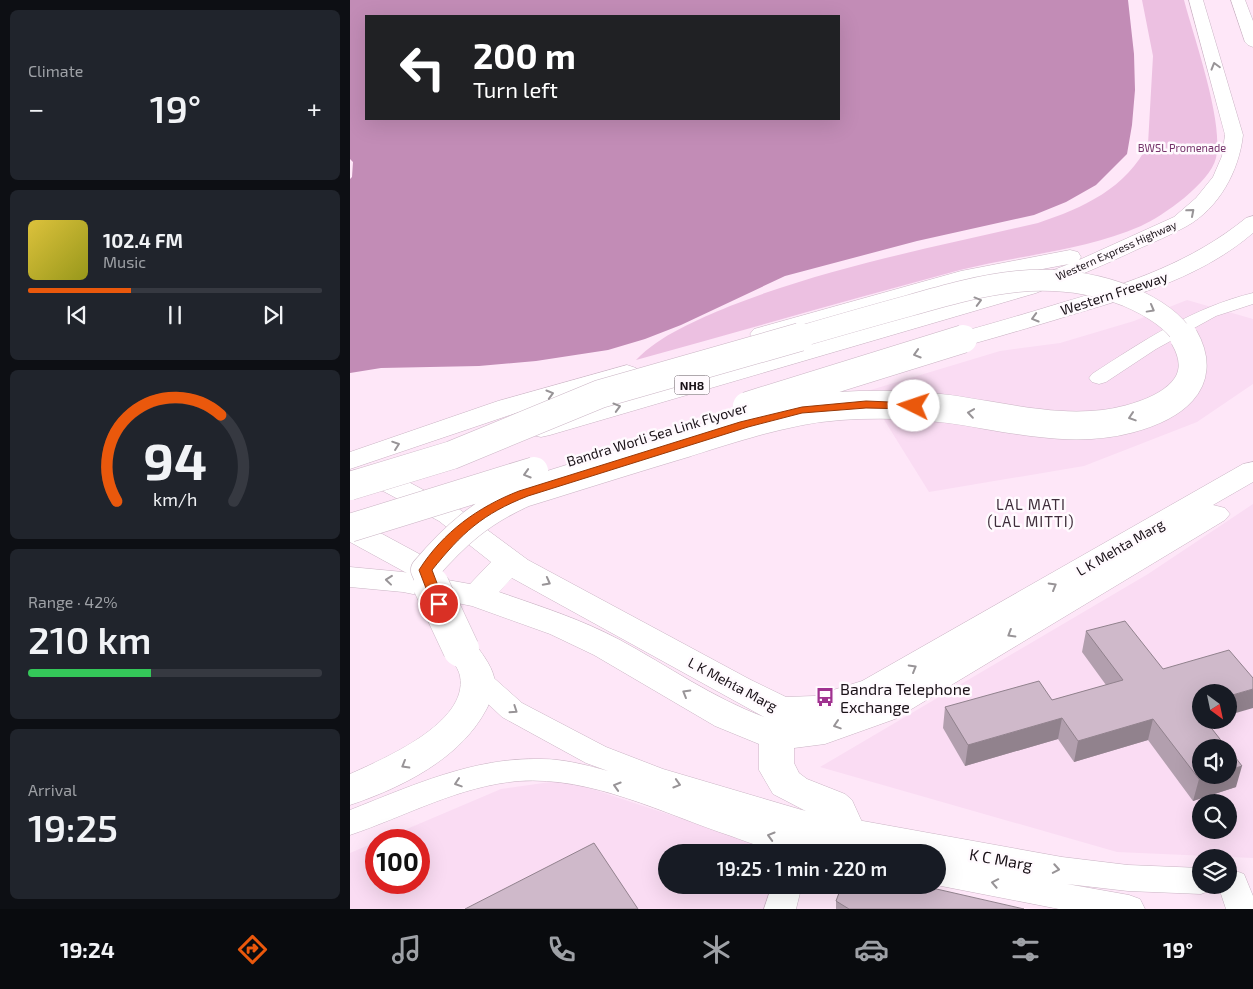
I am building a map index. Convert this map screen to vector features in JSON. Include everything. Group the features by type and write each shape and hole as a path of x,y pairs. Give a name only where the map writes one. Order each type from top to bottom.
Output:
{"main road":[{"name":"Western Express Highway","path":"452,455 931,314 1028,288 1181,221 1203,202 1222,178 1231,156 1234,135 1196,0"},
{"path":"1238,0 1253,42"},
{"name":"Western Freeway","path":"963,340 1140,287 1176,273 1211,254 1238,236 1253,222"},
{"path":"350,461 507,407 961,278 1064,259 1116,245 1169,227"},
{"path":"350,486 452,455 600,394 963,290 1009,280 1059,280 1109,290 1130,298 1152,308 1183,334 1193,358 1194,374 1188,386 1177,398 1153,411 1124,420 1078,424 1052,423 948,409 866,404 802,410 744,424 524,493 497,504 475,518 452,537 425,570"},
{"name":"Bandra Worli Sea Link Flyover","path":"350,528 963,340"},
{"name":"L K Mehta Marg","path":"781,724 814,710 874,690 1253,470"},
{"name":"L K Mehta Marg","path":"350,476 371,478 393,484 449,515 510,562 730,684 781,724"},
{"name":"L K Mehta Marg","path":"350,578 403,582 477,596 561,626 606,647 727,717 824,730 883,710 1253,491"},
{"path":"350,528 425,570 439,604 469,664 473,703 462,722 438,743 403,766 350,790"},
{"path":"477,596 510,562"},
{"path":"561,626 588,604"},
{"path":"781,724 776,759 779,776 786,785 835,807 842,819 839,844"}],"street":[{"path":"1099,378 1149,345 1210,312 1253,298"},
{"path":"469,664 512,710 596,755 657,778 800,840"},
{"path":"350,823 416,797 475,777 508,771 540,770 565,773 615,785 736,826 800,840"},
{"name":"K C Marg","path":"800,840 831,844"},
{"name":"K C Marg","path":"946,857 1128,878 1192,882"},
{"name":"K C Marg","path":"946,874 1129,909"},
{"path":"1128,878 1129,909"},
{"path":"1240,893 1253,908"},
{"path":"780,909 784,894"}],"shaded area":[{"path":"350,0 1128,0 1134,54 1135,90 1127,154 1096,185 1066,202 1034,215 917,241 785,276 681,325 645,339 608,350 536,361 479,366 381,368 350,373 350,179 352,177 353,162 350,159"},
{"path":"1187,300 1253,319 1253,384 1197,422 1084,466 929,492 883,418 864,392 1000,351 1060,343 1134,321"},
{"path":"1253,504 1253,858 1237,857 1237,849 1192,849 1192,855 1117,852 820,767 1148,574"},
{"path":"565,780 758,844 658,844 658,894 790,894 785,909 350,909 350,853 365,847 365,894 430,894 430,829 407,829 501,789"}],"green space":[{"name":"BWSL Promenade","path":"1142,0 1184,0 1207,80 1216,123 1216,158 1212,168 1195,188 1173,207 1141,226 1097,241 960,270 636,360 656,343 680,329 730,306 767,292 882,259 1038,223 1071,211 1102,194 1128,173 1148,144 1153,56"}],"building":[{"path":"1125,621 1163,669 1229,650 1253,678 1253,689 1238,693 1238,684 1192,684 1192,729 1212,729 1220,739 1192,739 1192,770 1153,719 1078,741 1062,718 968,745 945,707 1039,681 1052,700 1123,680 1086,631"},
{"path":"1237,759 1242,766 1237,768"},
{"path":"594,843 638,909 465,909"},
{"path":"946,891 1024,909 849,909 836,901 839,894 946,894"}],"place":[{"name":"Bandra Telephone Exchange","path":"825,697"}],"district":[{"name":"LAL MATI (LAL MITTI)","path":"1031,512"}],"route":[{"path":"439,604 425,570 452,537 475,518 497,504 524,493 744,424 802,410 866,404 914,406"}]}
